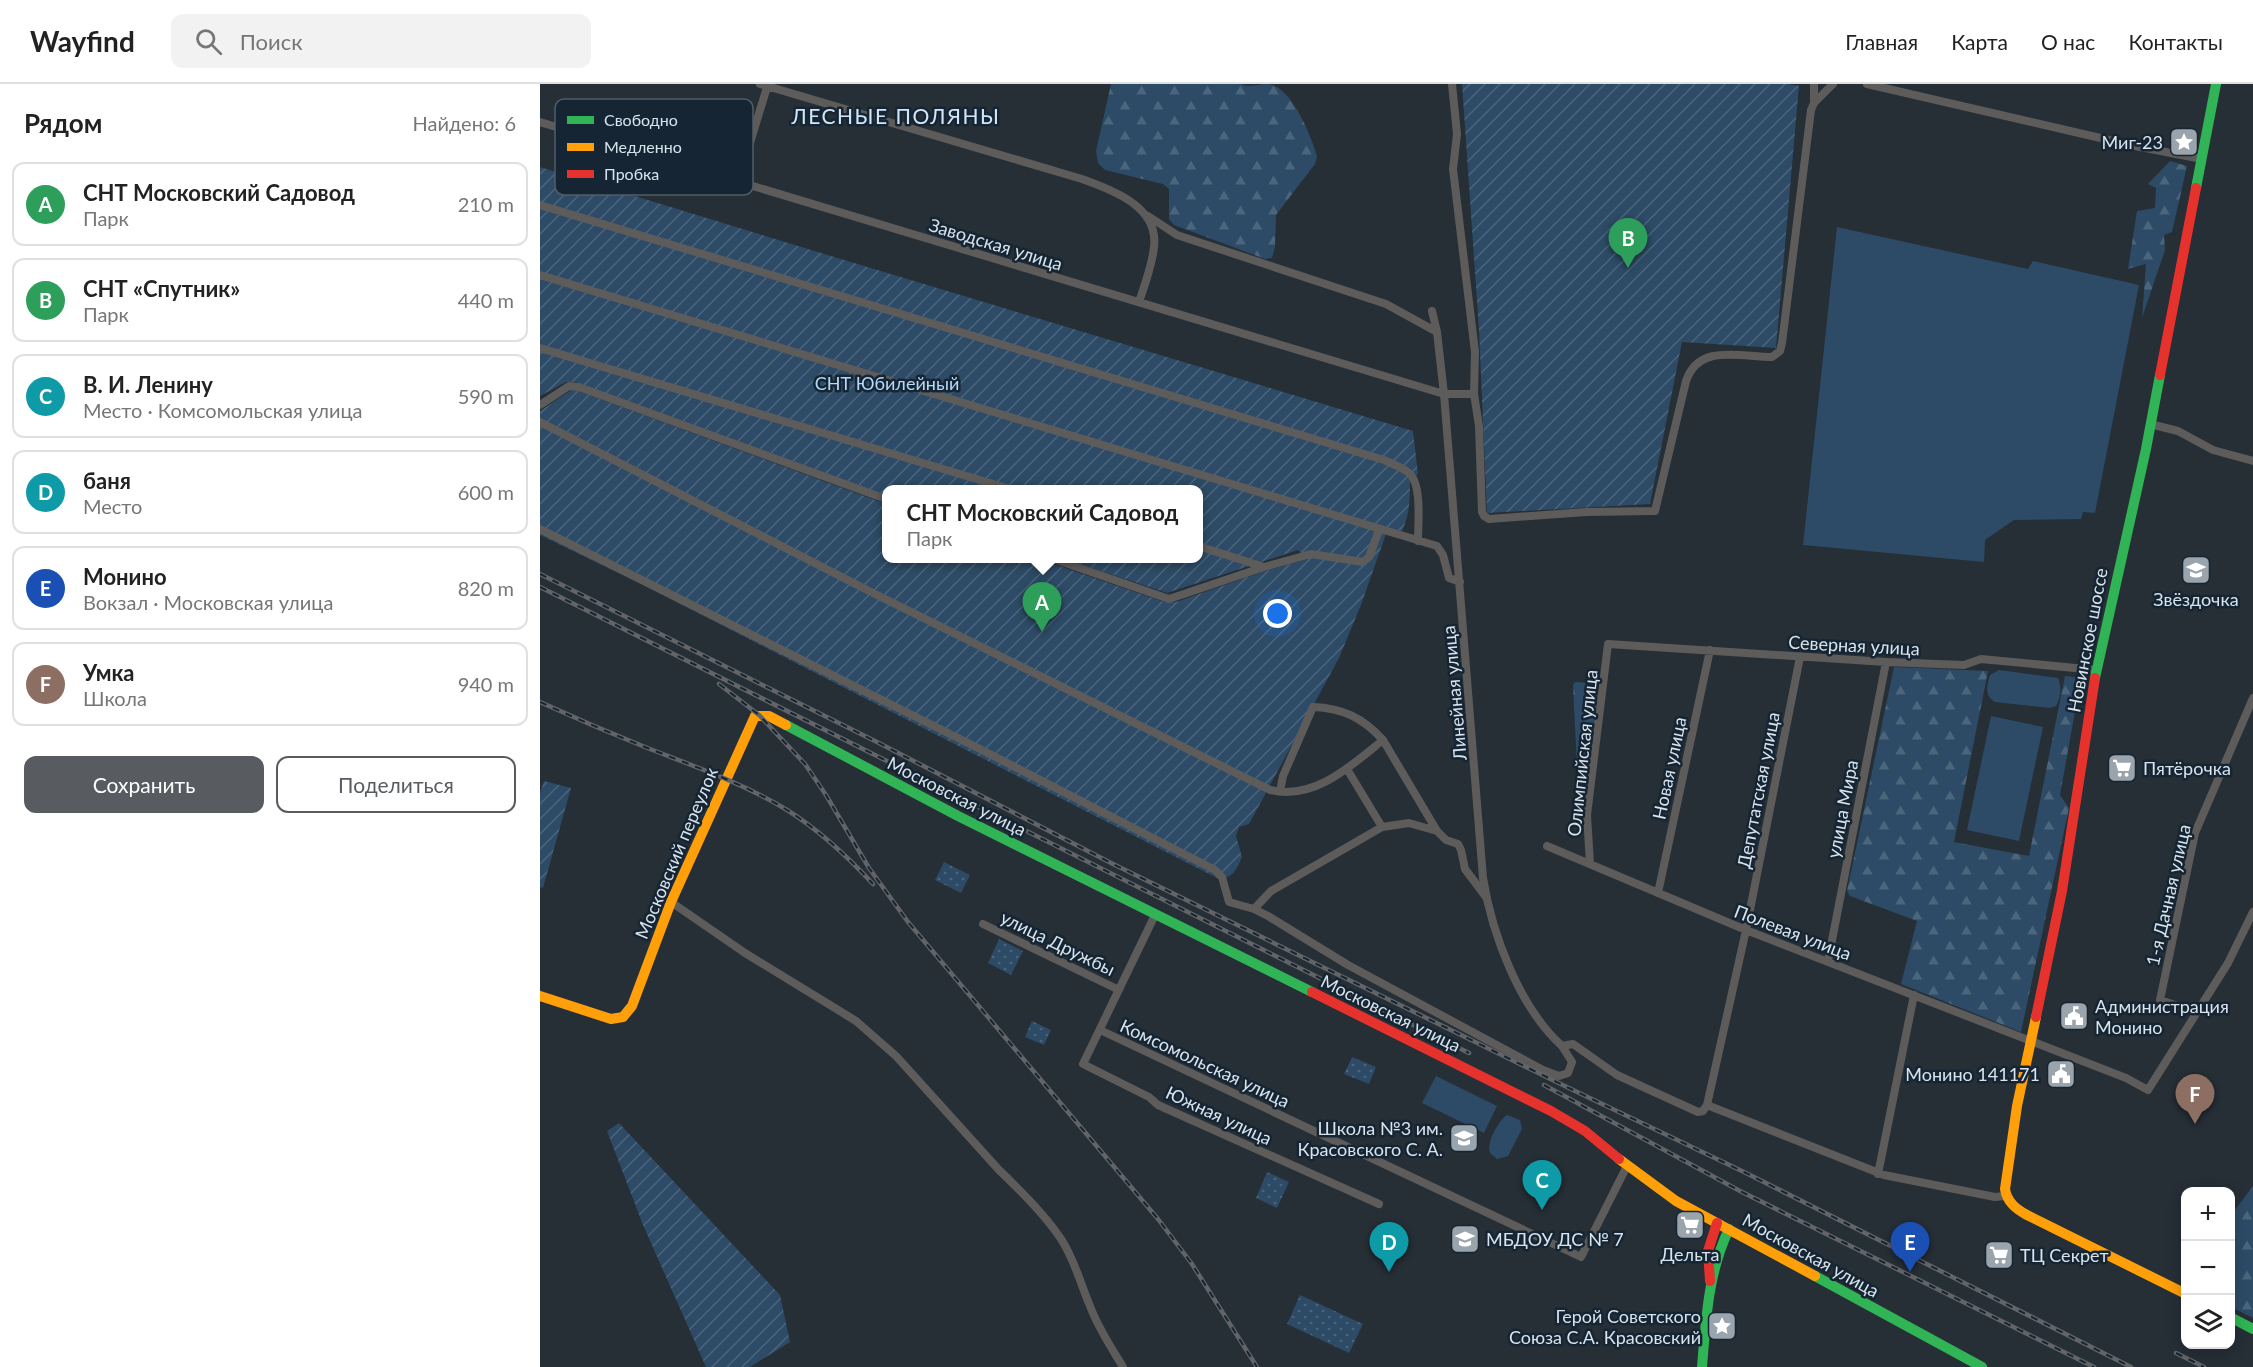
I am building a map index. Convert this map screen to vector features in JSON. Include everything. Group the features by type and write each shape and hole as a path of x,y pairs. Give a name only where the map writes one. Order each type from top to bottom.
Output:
{"street":[{"path":"1452,84 1457,134 1454,169 1475,352 1474,394 1479,426 1482,512 1489,519 1655,511 1686,381 1694,366 1709,356 1772,357 1780,351 1788,306 1803,172 1814,103 1814,84"},
{"path":"1814,103 1833,84"},
{"path":"1868,84 2135,146 2202,159"},
{"name":"Новинское шоссе","path":"2003,1198 2031,1042 2062,891 2096,670 2150,424 2216,84"},
{"path":"753,128 765,85 1082,179 1106,187 1124,197 1177,235 1386,304 1437,332"},
{"name":"Заводская улица","path":"540,122 555,127"},
{"name":"Заводская улица","path":"753,186 1444,394 1474,394"},
{"path":"540,205 1384,460 1404,469 1413,478 1418,493 1418,541"},
{"path":"1139,302 1154,248 1153,227 1145,213"},
{"path":"540,275 1440,548 1449,578 1460,582"},
{"name":"Линейная улица","path":"1432,311 1437,332 1444,394 1486,897 1500,943 1513,975 1541,1022 1566,1046"},
{"path":"540,348 1000,485"},
{"path":"540,405 569,386 579,387 882,498"},
{"path":"540,422 880,596 1270,790 1300,790 1335,778 1383,740"},
{"path":"2150,424 2178,431 2213,450 2253,461"},
{"path":"540,529 970,744 1215,870 1222,877 1229,902 1254,909 1268,916 1348,965 1543,1070 1559,1076 1565,1075 1577,1060 1582,1058 1686,1108 1702,1111 1707,1105 1878,1174 2003,1198 2027,1215 2181,1292"},
{"path":"1065,563 1169,599 1264,567 1315,553 1352,562 1363,562 1369,557 1379,530"},
{"path":"1203,548 1264,567"},
{"name":"Северная улица","path":"1608,644 1886,662 1964,665 1981,659 2096,670"},
{"name":"Олимпийская улица","path":"1590,864 1587,815 1608,644"},
{"name":"Новая улица","path":"1658,893 1710,650"},
{"name":"Депутатская улица","path":"1707,1105 1746,930 1800,657"},
{"name":"улица Мира","path":"1828,961 1886,662"},
{"name":"1-я Дачная улица","path":"2197,1012 2160,1000 2195,833 2253,698"},
{"path":"1280,791 1283,776 1313,707 1332,707 1341,710 1374,730 1383,740 1437,831 1446,840 1458,844 1465,869 1486,897"},
{"name":"Московский переулок","path":"540,996 611,1019 623,1017 632,1006 671,902 751,724 755,716 769,716"},
{"name":"Московская улица","path":"769,716 958,816 1551,1111 1585,1131 1627,1166 1676,1201 1982,1367"},
{"path":"1347,769 1382,827"},
{"path":"1254,909 1271,891 1382,827 1409,823 1437,831"},
{"name":"Полевая улица","path":"1547,846 1746,930 2126,1078 2148,1090 2197,1012"},
{"path":"671,902 745,953 856,1021 896,1056 1061,1238 1078,1271 1100,1329 1123,1367"},
{"path":"2197,1012 2228,963 2253,912"},
{"name":"Комсомольская улица","path":"1155,915 1100,1030 1581,1257 1627,1166"},
{"name":"улица Дружбы","path":"983,924 1119,990"},
{"path":"1878,1174 1914,995"},
{"name":"Южная улица","path":"1100,1030 1083,1064 1149,1097 1158,1105 1379,1204"},
{"path":"1571,1067 1566,1046 1573,1044 1600,1065"},
{"path":"1711,1281 1707,1264 1710,1235 1717,1223"},
{"path":"1702,1367 1711,1281 1720,1245 1729,1229"},
{"path":"2235,1320 2253,1329"}],"green space":[{"path":"1111,84 1241,84 1250,86 1268,84 1277,87 1285,94 1299,114 1317,156 1315,164 1276,215 1275,247 1272,258 1265,259 1174,225 1169,219 1169,189 1163,184 1105,170 1098,163 1096,151"},
{"path":"1462,84 1788,84 1799,86 1776,348 1682,342 1650,504 1487,513 1479,330"},
{"path":"2170,161 2187,166 2172,232 2164,235 2165,250 2142,318 2146,264 2128,269 2137,211 2155,208 2156,188 2148,184"},
{"name":"СНТ Юбилейный","path":"540,167 555,172 555,195 632,195 1413,431 1418,474 1410,480 1409,506 1405,525 1402,531 1388,528 1361,605 1339,658 1249,824 1239,827 1236,836 1242,857 1238,866 1228,877 1219,879 641,584 540,535 540,411 573,389 882,503 882,563 1051,563 1164,602 1176,602 1262,572 1308,559 1298,550 1167,593 1078,563 1203,563 1203,485 882,485 882,494 576,382 566,382 540,396"},
{"path":"1837,227 2028,269 2033,261 2139,285 2095,513 2083,512 2081,519 2014,520 1985,540 1984,562 1803,545"},
{"path":"1894,667 1988,671 1954,842 2029,856 2065,676 2081,678 2060,795 2069,808 2021,1032 1901,984 1917,921 1850,896 1847,891"},
{"path":"1999,670 2058,678 2060,692 2056,706 2050,708 1995,702 1989,697 1987,687 1990,675"},
{"path":"1575,682 1590,683 1598,689 1587,771 1579,769 1577,765 1573,685"},
{"path":"1991,716 2043,727 2019,841 1967,830"},
{"path":"544,781 571,788 543,888 540,887 540,793"},
{"path":"944,862 970,875 961,893 935,880"},
{"path":"999,939 1023,951 1011,975 988,963"},
{"path":"1032,1021 1051,1030 1044,1045 1025,1037"},
{"path":"1352,1057 1376,1067 1369,1084 1344,1074"},
{"path":"1436,1076 1497,1106 1484,1133 1422,1103"},
{"path":"1507,1115 1520,1120 1522,1129 1508,1156 1497,1159 1490,1153 1491,1138"},
{"path":"619,1123 780,1295 790,1342 750,1367 706,1367 643,1225 607,1131"},
{"path":"1267,1172 1289,1182 1277,1208 1256,1198"},
{"path":"2253,1186 2253,1318 2235,1309 2235,1210"},
{"path":"1300,1295 1363,1324 1349,1353 1287,1324"}],"railway":[{"path":"540,574 877,742 1113,864 1744,1172 2131,1367"},
{"path":"540,587 1469,1053"},
{"path":"719,684 759,715 805,764 869,868 908,922 1158,1219 1192,1264 1257,1367"},
{"path":"540,702 770,800 822,835 873,884"},
{"path":"1544,1085 1740,1191 2094,1367"},
{"path":"2176,1353 2204,1367"}],"traffic: fast":[{"path":"2196,188 2216,84"},
{"path":"2095,678 2146,449 2160,375"},
{"path":"786,725 958,816 1312,992"},
{"path":"1702,1367 1712,1279 1729,1229"},
{"path":"1815,1276 1982,1367"},
{"path":"2235,1320 2253,1329"}],"traffic: slow":[{"path":"540,996 611,1019 623,1017 632,1006 671,902 755,716 769,716 786,725"},
{"path":"2036,1017 2017,1106 2005,1189 2008,1198 2016,1208 2027,1215 2181,1292"},
{"path":"1619,1159 1676,1201 1815,1276"}],"traffic: jam":[{"path":"2160,375 2196,188"},
{"path":"2036,1017 2062,891 2095,678"},
{"path":"1312,992 1551,1111 1585,1131 1619,1159"},
{"path":"1710,1281 1708,1251 1717,1223"}],"place":[{"name":"Миг-23","path":"2184,142"},
{"name":"СНТ «Спутник»","path":"1628,268"},
{"name":"Звёздочка","path":"2196,570"},
{"name":"СНТ Московский Садовод","path":"1042,632"},
{"name":"Пятёрочка","path":"2122,768"},
{"name":"Администрация Монино","path":"2074,1016"},
{"name":"Монино 141171","path":"2061,1074"},
{"name":"Умка","path":"2195,1124"},
{"name":"Школа №3 им. Красовского С. А.","path":"1464,1138"},
{"name":"В. И. Ленину","path":"1542,1210"},
{"name":"Дельта","path":"1690,1225"},
{"name":"МБДОУ ДС № 7","path":"1465,1239"},
{"name":"ТЦ Секрет","path":"1999,1255"},
{"name":"баня","path":"1389,1272"},
{"name":"Монино","path":"1910,1272"},
{"name":"Герой Советского Союза С.А. Красовский","path":"1722,1326"}],"district":[{"name":"ЛЕСНЫЕ ПОЛЯНЫ","path":"896,115"}]}
